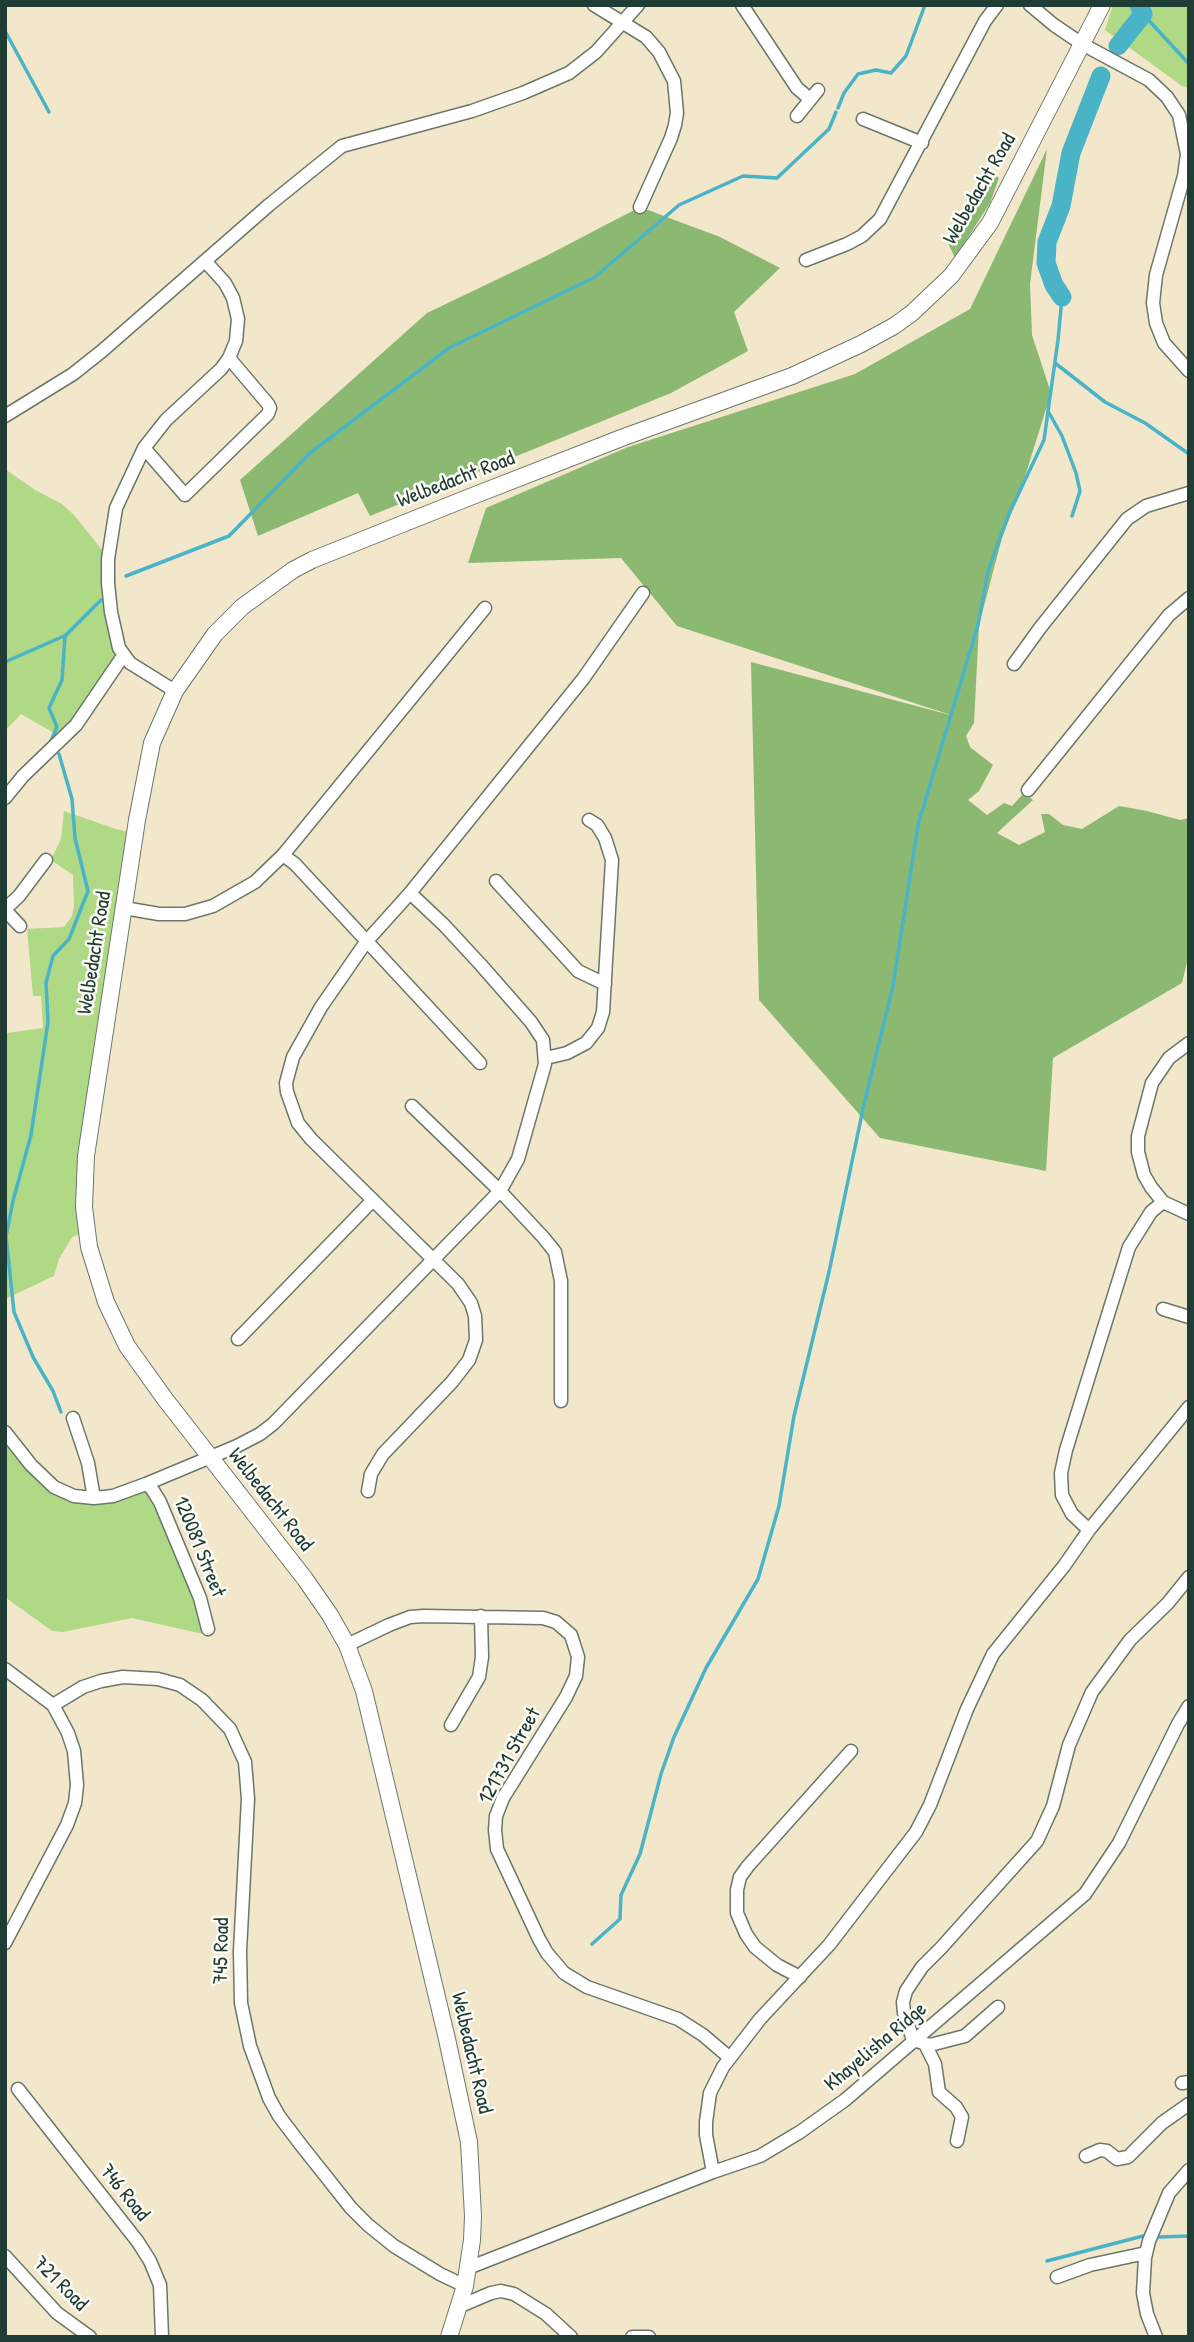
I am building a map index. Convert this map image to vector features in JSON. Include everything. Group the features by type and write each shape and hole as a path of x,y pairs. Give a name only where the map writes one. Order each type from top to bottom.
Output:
{"street":[{"path":"594,5 646,37 659,52 671,74 676,94 677,113 671,138 640,207"},
{"path":"5,416 83,366 206,262 268,205 342,146 472,111 569,73 588,60 638,5"},
{"path":"806,260 847,244 876,225 922,144 985,21 998,5"},
{"path":"1030,5 1082,44 1149,80 1167,97 1179,115 1188,154 1156,275 1153,303 1156,323 1164,343 1189,371"},
{"name":"Welbedacht Road","path":"449,2337 465,2286 473,2216 472,2168 466,2120 370,1715 347,1645 305,1579 127,1346 106,1302 88,1239 83,1196 86,1156 147,763 161,719 175,691 215,634 229,619 275,582 312,560 624,437 792,376 894,326 928,300 951,276 983,232 1102,5"},
{"path":"749,8 797,88 814,94 797,116"},
{"path":"863,119 922,144"},
{"path":"175,691 138,669 123,656 111,612 108,559 116,508 144,448 166,420 229,358 237,334 236,306 225,283 206,262"},
{"path":"144,448 185,495 268,414 268,404 229,358"},
{"path":"1014,664 1037,625 1132,514 1161,500 1189,493"},
{"path":"368,1491 371,1474 383,1454 465,1366 474,1348 477,1324 471,1303 458,1284 303,1129 293,1114 286,1083 293,1057 338,982 366,942 410,893 579,684 643,593"},
{"path":"1028,790 1168,615 1189,598"},
{"path":"124,908 186,914 213,906 255,883 283,855 485,608"},
{"path":"5,798 23,776 76,725 123,656"},
{"path":"546,1058 578,1049 593,1036 601,1019 612,860 605,838 597,825 589,820"},
{"path":"283,855 295,864 480,1063"},
{"path":"20,926 5,910 46,860"},
{"path":"496,881 578,971 605,984"},
{"path":"8,1441 54,1487 74,1496 94,1498 113,1496 146,1484 211,1458 260,1434 273,1424 500,1191 518,1159 546,1058 542,1040 531,1022 444,925 410,893"},
{"path":"1189,1043 1169,1058 1152,1083 1138,1136 1138,1152 1144,1175 1163,1202 1189,1214"},
{"path":"412,1106 500,1191 543,1237 558,1260 561,1281 561,1401"},
{"path":"238,1339 373,1199"},
{"path":"1089,1530 1072,1514 1062,1495 1061,1473 1066,1450 1129,1247 1151,1212 1163,1202"},
{"path":"1163,1309 1189,1317"},
{"path":"713,2172 706,2136 710,2093 723,2067 760,2020 829,1945 916,1832 930,1805 967,1709 993,1654 1189,1407"},
{"path":"73,1418 88,1463 94,1498"},
{"name":"120081 Street","path":"146,1484 160,1502 201,1598 208,1629"},
{"path":"957,2141 962,2117 956,2107 939,2092 935,2064 919,2042 904,2013 906,1991 922,1966 1037,1841 1053,1806 1069,1745 1092,1692 1130,1640 1168,1603 1189,1577"},
{"path":"451,1725 479,1677 482,1657 481,1616"},
{"name":"121731 Street","path":"347,1645 410,1617 536,1617 550,1620 571,1634 579,1662 576,1676 566,1698 509,1787 496,1816 497,1849 538,1939 556,1965 573,1980 678,2019 703,2035 730,2058"},
{"path":"5,1669 53,1705 74,1751 77,1785 75,1803 67,1825 5,1943"},
{"name":"745 Road","path":"53,1705 83,1687 101,1681 123,1676 158,1679 180,1685 215,1712 230,1729 245,1762 248,1800 240,1951 241,2003 250,2046 269,2098 301,2145 351,2208 368,2225 394,2246 465,2286"},
{"name":"Khayelisha Ridge","path":"468,2268 760,2156 845,2100 919,2042 1084,1894 1119,1843 1189,1706"},
{"path":"800,1977 777,1965 755,1947 737,1913 737,1890 740,1877 748,1866 851,1751"},
{"path":"919,2042 930,2045 965,2036 998,2007"},
{"name":"746 Road","path":"18,2089 150,2260 160,2285 162,2337"},
{"path":"1086,2156 1104,2150 1116,2159 1128,2157 1162,2123 1189,2104"},
{"path":"1156,2337 1147,2314 1143,2293 1146,2253 1169,2193 1189,2169"},
{"path":"1057,2277 1090,2265 1146,2253"},
{"name":"721 Road","path":"5,2256 57,2314 90,2337"},
{"path":"458,2306 491,2293 501,2291 514,2294 546,2314 571,2337"},
{"path":"632,2337 649,2337"}],"green space":[{"path":"1113,5 1189,5 1189,88 1182,86 1105,30"},
{"path":"1047,149 1030,284 1032,335 1051,393 1023,483 1002,538 979,625 974,723 966,736 970,747 993,765 979,791 968,800 987,815 1004,803 1012,806 1024,793 1033,800 997,833 1019,845 1045,832 1041,814 1049,814 1063,825 1082,829 1119,806 1180,820 1189,818 1189,954 1182,983 1053,1058 1046,1171 880,1138 759,1000 751,662 954,716 677,626 621,558 468,563 486,508 628,447 855,374 970,309"},
{"path":"993,174 999,178 990,203 955,258 947,241 968,211 979,176"},
{"path":"640,207 720,237 780,268 734,312 748,351 671,393 370,516 358,493 258,536 240,480 427,313"},
{"path":"5,469 35,490 62,504 107,556 122,655 61,737 21,714 5,731"},
{"path":"64,811 133,833 105,1013 86,1232 72,1237 59,1259 54,1276 5,1299 5,1049 7,1033 43,1028 41,996 33,996 27,929 64,927 72,916 73,875 51,860 61,839"},
{"path":"12,1442 30,1466 84,1499 146,1484 207,1628 203,1634 132,1618 63,1632 52,1631 5,1597 5,1448"}],"waterway":[{"path":"838,108 844,93 858,74 876,70 891,73 906,56 925,5"},
{"path":"1118,46 1143,14 1139,5"},
{"path":"1143,14 1189,64"},
{"path":"5,31 49,112"},
{"path":"1062,297 1054,285 1046,263 1047,242 1061,206 1071,153 1101,76"},
{"path":"126,576 229,536 310,453 449,348 595,277 679,205 743,176 777,178 829,129 836,112"},
{"path":"592,1944 620,1919 621,1895 640,1854 661,1774 674,1737 706,1668 758,1579 779,1506 794,1416 893,986 918,825 978,625 988,571 1008,516 1044,440 1062,297"},
{"path":"1055,363 1105,402 1145,423 1189,454"},
{"path":"1048,411 1062,436 1076,473 1080,491 1072,516"},
{"path":"50,743 57,727 49,708 62,680 65,636 101,600"},
{"path":"5,662 64,636"},
{"path":"59,754 72,799 75,838 88,891 69,939 53,956 46,983 48,1022 31,1135 6,1236 14,1312 61,1412"},
{"path":"1047,2261 1143,2236"},
{"path":"1159,2237 1189,2236"}]}
